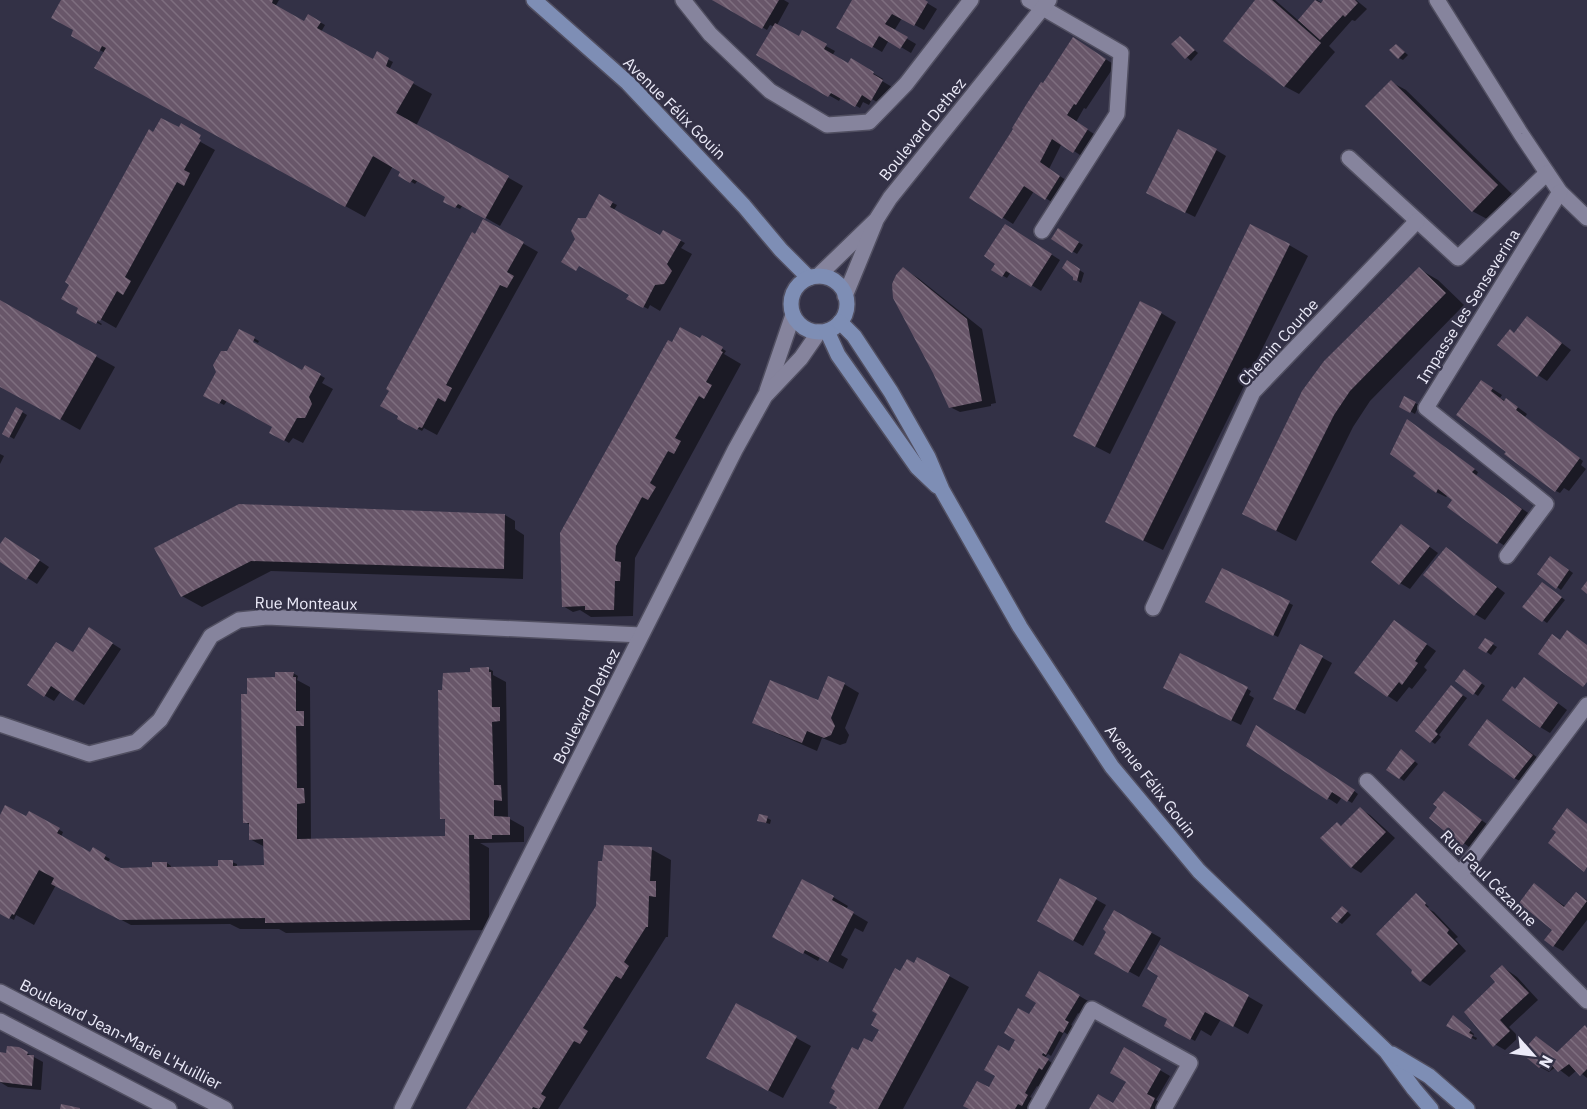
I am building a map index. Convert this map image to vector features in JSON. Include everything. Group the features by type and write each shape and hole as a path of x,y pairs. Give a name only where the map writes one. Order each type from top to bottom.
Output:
{"main road":[{"name":"Avenue Félix Gouin","path":"534,0 628,83 744,206 781,250 814,277 827,277 835,282 845,296"},
{"name":"Avenue Félix Gouin","path":"781,250 795,289 792,297 793,315"},
{"path":"795,289 814,277"},
{"path":"793,315 804,328 823,331 840,322 846,305 845,296"},
{"name":"Avenue Félix Gouin","path":"840,322 854,336 891,392 928,457 942,490 1020,627 1112,767 1199,871 1386,1051 1431,1109"},
{"name":"Avenue Félix Gouin","path":"823,331 917,467 942,490"},
{"name":"Avenue Félix Gouin","path":"1386,1051 1429,1076 1463,1106"}],"street":[{"path":"683,0 710,34 770,91 827,125 869,122 906,84 971,0"},
{"path":"1029,0 1045,4 1121,53 1117,114 1042,231"},
{"path":"1437,0 1560,192 1587,218"},
{"name":"Boulevard Dethez","path":"814,277 876,220 890,198 1045,4"},
{"path":"1349,158 1458,258 1547,173"},
{"name":"Impasse les Senseverina","path":"1507,556 1546,504 1426,408 1560,192"},
{"path":"845,296 876,220"},
{"name":"Chemin Courbe","path":"1153,608 1252,393 1417,221"},
{"path":"765,396 793,315"},
{"name":"Boulevard Dethez","path":"402,1109 735,450 765,396 823,331"},
{"name":"Rue Monteaux","path":"0,724 89,754 136,742 160,720 211,636 239,620 267,617 642,636"},
{"path":"1460,874 1587,705"},
{"name":"Rue Paul Cézanne","path":"1366,781 1587,1000"},
{"name":"Boulevard Jean-Marie L'Huillier","path":"0,992 225,1109"},
{"path":"1036,1109 1092,1009 1190,1063 1164,1109"},
{"path":"0,1021 169,1109"},
{"path":"1463,1106 1476,1109"}],"building":[{"path":"61,0 273,0 272,3 304,21 308,14 321,22 317,28 373,59 377,51 389,58 386,66 414,82 396,113 509,176 485,219 458,204 455,208 443,202 445,197 413,179 410,183 398,176 400,172 373,156 345,207 94,68 106,48 102,46 99,52 71,36 73,30 51,18"},
{"path":"712,0 779,0 762,29"},
{"path":"852,0 925,0 928,2 914,26 892,14 885,24 908,37 900,49 879,36 872,48 836,28"},
{"path":"1255,0 1272,0 1321,43 1284,87 1223,41"},
{"path":"1315,0 1321,3 1323,0 1355,0 1358,3 1345,17 1343,15 1320,40 1298,20"},
{"path":"775,23 799,36 802,30 827,44 824,49 848,63 851,58 874,72 873,74 883,80 871,101 862,95 855,107 831,93 828,97 756,55"},
{"path":"1180,36 1195,50 1185,59 1171,44"},
{"path":"1073,37 1106,59 1067,115 1088,129 1073,153 1052,139 1040,162 1060,176 1045,200 1024,186 1002,219 969,198 1026,105"},
{"path":"1396,44 1405,52 1398,59 1389,50"},
{"path":"1391,80 1498,185 1472,212 1365,106"},
{"path":"161,118 179,127 181,123 201,135 199,139 201,140 184,170 190,173 184,186 177,182 125,277 131,281 123,295 117,291 96,324 76,313 78,308 61,299 69,285 65,282 149,129 153,132"},
{"path":"1178,129 1217,149 1185,213 1146,193"},
{"path":"599,194 613,202 610,207 660,235 663,230 681,240 667,264 672,271 664,284 655,285 643,308 626,299 629,295 579,266 576,271 561,262 575,239 571,231 578,218 586,218"},
{"path":"483,219 524,242 507,272 514,276 507,288 500,285 446,385 452,388 445,402 438,398 422,428 419,427 417,430 380,406 389,391 386,389 472,232 475,234"},
{"path":"1005,224 1052,254 1031,287 1006,271 1002,277 991,270 995,264 984,256"},
{"path":"1250,224 1290,244 1143,541 1105,522"},
{"path":"1058,228 1079,242 1072,253 1051,239"},
{"path":"1067,260 1080,269 1077,281 1073,280 1073,277 1062,268"},
{"path":"903,267 967,319 982,401 949,408 893,298 892,284"},
{"path":"1419,267 1446,293 1350,391 1334,415 1276,531 1242,514 1302,391 1324,361"},
{"path":"0,300 97,355 60,420 0,387"},
{"path":"1140,301 1162,312 1095,447 1073,436"},
{"path":"1527,316 1562,343 1537,377 1497,345 1510,329 1514,333"},
{"path":"680,327 700,338 702,335 723,347 721,351 723,352 706,382 712,385 704,399 699,396 675,438 681,441 674,454 668,451 650,483 656,487 648,500 642,497 616,546 615,561 621,562 620,581 615,581 614,610 585,610 585,606 562,607 560,533 668,340 672,342"},
{"path":"239,329 255,337 253,342 302,370 305,365 321,374 309,397 312,404 305,418 297,418 284,441 269,433 272,427 222,399 219,404 203,396 216,372 213,365 221,351 227,351"},
{"path":"1481,380 1493,388 1491,391 1504,401 1506,398 1518,407 1516,410 1580,458 1555,492 1456,415"},
{"path":"1404,396 1416,402 1410,413 1399,407"},
{"path":"16,407 23,411 9,438 2,434"},
{"path":"1407,419 1475,469 1472,472 1522,509 1497,544 1447,507 1452,500 1438,489 1436,493 1413,476 1416,473 1390,454"},
{"path":"239,504 505,514 504,569 251,561 181,597 154,548"},
{"path":"1401,524 1430,546 1399,585 1371,562"},
{"path":"5,537 40,560 26,580 0,562 0,544"},
{"path":"1446,547 1497,587 1474,616 1423,575"},
{"path":"1550,556 1569,570 1556,589 1537,574"},
{"path":"1222,568 1290,601 1273,636 1205,602"},
{"path":"1587,581 1587,594 1581,589"},
{"path":"1542,582 1562,597 1542,622 1522,607"},
{"path":"1394,620 1427,644 1415,661 1418,663 1402,685 1399,682 1387,697 1354,673"},
{"path":"89,627 113,643 73,701 51,686 44,697 27,685 56,642 73,652"},
{"path":"1567,630 1587,645 1587,682 1583,687 1538,654 1552,634 1560,640"},
{"path":"1485,638 1494,643 1486,653 1478,648"},
{"path":"1300,644 1323,656 1295,710 1273,699"},
{"path":"1180,653 1248,687 1231,721 1163,688"},
{"path":"489,667 492,707 500,707 500,721 492,722 494,785 501,785 502,801 494,800 494,816 510,817 510,835 492,835 492,839 474,839 474,835 469,835 470,920 265,923 265,918 120,920 51,884 54,878 39,870 14,915 12,914 9,919 0,914 0,815 5,805 26,816 29,811 60,828 57,833 90,852 93,847 106,855 104,859 121,868 152,867 152,862 167,862 167,867 218,866 218,860 233,860 233,866 264,865 263,839 249,840 249,823 243,823 241,694 247,694 247,678 275,677 275,672 294,672 296,711 304,711 304,726 296,726 297,788 304,788 305,803 297,804 297,839 445,836 445,819 440,819 438,690 442,690 443,673 470,672 470,668"},
{"path":"1464,669 1482,683 1473,695 1455,681"},
{"path":"828,676 845,683 831,718 835,726 831,735 824,738 807,731 802,743 752,723 770,680 818,700"},
{"path":"1524,677 1558,703 1540,728 1502,700 1512,686 1515,689"},
{"path":"1451,685 1463,695 1435,731 1438,734 1430,743 1415,731"},
{"path":"1487,719 1533,755 1514,779 1468,745"},
{"path":"1256,725 1355,790 1347,802 1332,792 1327,800 1246,746"},
{"path":"1401,749 1415,761 1399,779 1386,770"},
{"path":"1444,791 1482,820 1462,846 1429,818 1437,807 1433,804"},
{"path":"1360,807 1386,832 1351,868 1320,838 1337,822 1341,826"},
{"path":"1567,808 1587,824 1587,867 1584,872 1548,843 1556,832 1552,829"},
{"path":"759,814 768,816 766,823 757,821"},
{"path":"604,845 652,847 650,881 656,881 656,897 649,896 648,927 624,962 629,966 621,979 616,976 583,1028 588,1031 580,1044 574,1041 541,1094 546,1097 539,1109 533,1107 532,1109 466,1109 596,906 598,861 602,861"},
{"path":"1060,878 1097,898 1073,941 1037,921"},
{"path":"802,879 834,896 832,900 854,912 828,962 805,950 803,954 772,937"},
{"path":"1534,883 1564,907 1576,892 1587,901 1553,947 1544,940 1552,930 1519,903"},
{"path":"1416,893 1449,930 1447,933 1458,944 1420,982 1411,973 1412,970 1376,934"},
{"path":"1342,906 1348,911 1337,923 1331,918"},
{"path":"1114,910 1152,932 1128,973 1094,954 1106,932 1103,929"},
{"path":"1160,945 1249,995 1233,1027 1205,1012 1190,1040 1164,1026 1167,1019 1142,1006 1158,976 1147,969"},
{"path":"917,957 950,975 878,1109 836,1109 837,1107 829,1103 835,1091 831,1088 852,1047 858,1050 864,1038 872,1042 879,1030 871,1025 877,1014 872,1011 895,968 900,971 907,959 914,963"},
{"path":"1502,965 1529,993 1500,1020 1510,1031 1493,1047 1464,1012 1495,982 1490,976"},
{"path":"1039,971 1080,995 1065,1020 1069,1022 1063,1033 1059,1031 1046,1055 1043,1053 1042,1055 1049,1059 1042,1070 1039,1068 1025,1093 1028,1095 1022,1106 1018,1104 1015,1109 969,1109 963,1106 977,1081 989,1087 995,1076 984,1070 998,1045 1009,1051 1015,1040 1004,1033 1018,1008 1029,1014 1036,1003 1025,996"},
{"path":"736,1003 797,1036 768,1091 706,1058"},
{"path":"1453,1015 1471,1030 1469,1033 1473,1035 1471,1039 1446,1026"},
{"path":"1585,1025 1587,1028 1587,1069 1580,1076 1569,1064 1558,1072 1547,1060 1539,1068 1521,1053 1536,1036 1557,1052"},
{"path":"7,1046 19,1047 28,1052 27,1055 34,1055 32,1086 0,1082 0,1052 6,1053"},
{"path":"1124,1047 1161,1069 1147,1094 1155,1098 1150,1109 1089,1109 1098,1094 1113,1103 1126,1082 1110,1073"},
{"path":"61,1104 80,1108 80,1109 60,1109"}]}
